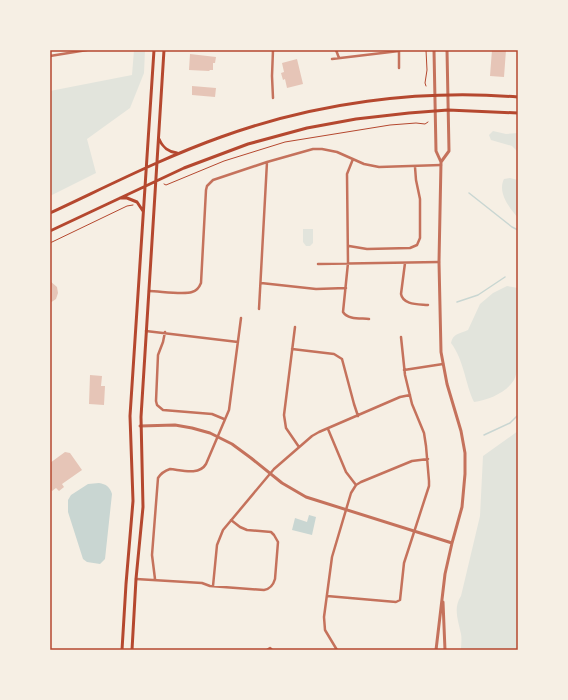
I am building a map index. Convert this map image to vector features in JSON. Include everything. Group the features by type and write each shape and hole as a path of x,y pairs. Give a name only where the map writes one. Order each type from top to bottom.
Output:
{"main road":[{"path":"122,650 133,501 130,416 154,50"},
{"path":"132,650 136,579 143,507 140,426 164,50"},
{"path":"50,213 179,154 221,137 286,117 330,107 377,100 436,96 518,97"},
{"path":"50,231 146,185 222,153 275,136 376,116 448,110 518,113"},
{"path":"158,138 165,148 179,154"},
{"path":"118,198 127,198 137,202 143,213"}],"street":[{"path":"50,56 87,50"},
{"path":"273,50 272,76 274,98"},
{"path":"336,50 338,58"},
{"path":"332,59 399,50 399,68"},
{"path":"434,50 436,151 441,164 438,262 441,352 447,384 461,431 465,453 466,474 462,507 448,560 436,650"},
{"path":"441,164 449,150 447,50"},
{"path":"148,291 189,293 196,290 200,283 206,190 207,186 213,180 267,162 322,149 337,152 371,166 415,167 441,164"},
{"path":"353,159 347,174 349,246 343,308 345,316 369,319"},
{"path":"259,309 267,162"},
{"path":"349,246 367,249 410,248 417,245 420,238 420,199 415,167"},
{"path":"318,264 438,262"},
{"path":"405,263 401,297 409,303 428,305"},
{"path":"261,283 310,289 346,288"},
{"path":"156,579 152,555 158,478 163,472 170,469 192,471 200,470 206,464 230,402 241,318"},
{"path":"295,327 284,415 286,428 299,447"},
{"path":"146,331 165,332 238,342"},
{"path":"165,332 158,354 157,405 163,410 212,414 224,419"},
{"path":"327,596 398,601 400,598 403,570 429,486 428,459 424,433 410,395 404,370 401,337"},
{"path":"292,349 334,354 342,359 358,416"},
{"path":"404,370 443,364"},
{"path":"213,586 216,545 223,530 270,473 284,459 312,436 400,397 410,395"},
{"path":"140,426 183,426 201,430 217,436 241,450 282,483 317,502 452,543"},
{"path":"328,429 346,472 356,485"},
{"path":"337,650 325,630 324,617 332,557 351,494 356,485 361,482 412,461 428,459"},
{"path":"136,579 156,579 213,586 264,590 269,589 274,583 278,542 274,535 268,531 244,528 231,520"},
{"path":"443,595 445,650"},
{"path":"267,650 270,648 272,650"}],"path":[{"path":"426,50 426,86"},
{"path":"164,184 240,155 285,142 404,123 425,124 428,122"},
{"path":"50,243 126,206 134,205"}],"shaded area":[{"path":"134,50 145,50 144,73 130,108 87,139 96,173 50,196 50,91 132,75"},
{"path":"493,131 506,134 518,133 518,152 512,146 491,140 489,135"},
{"path":"510,178 518,180 518,218 505,200 502,190 504,179"},
{"path":"303,229 313,229 313,243 310,246 306,246 303,242"},
{"path":"507,286 518,288 519,350 516,373 511,385 502,392 491,398 474,402 462,364 451,343 453,337 468,330 480,304 493,293"},
{"path":"518,431 518,650 461,650 461,636 457,605 461,596 480,516 483,456"},
{"path":"99,483 107,486 112,494 105,559 100,564 87,562 83,559 68,512 68,500 71,495 88,484"},
{"path":"309,515 316,517 312,535 292,530 295,518 307,522"}],"building":[{"path":"492,50 506,50 504,77 490,76"},
{"path":"190,54 216,57 215,63 213,63 213,70 189,70"},
{"path":"297,59 303,84 287,88 285,79 283,80 281,73 284,72 282,63"},
{"path":"192,86 216,88 215,97 192,95"},
{"path":"50,281 57,287 58,293 56,299 50,303"},
{"path":"90,375 102,376 101,386 105,386 104,405 89,404"},
{"path":"65,452 70,453 82,470 62,484 64,487 59,491 56,488 52,491 50,488 50,463"}],"waterway":[{"path":"469,193 512,227 518,230"},
{"path":"457,302 478,295 505,277"},
{"path":"484,435 510,423 518,415"}]}
